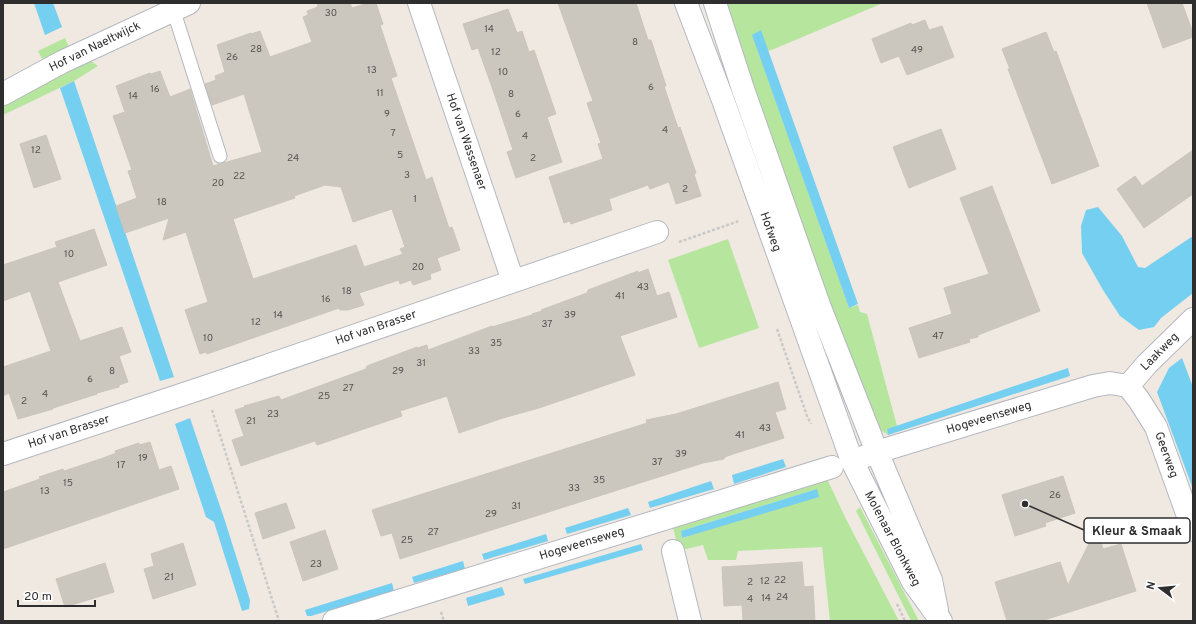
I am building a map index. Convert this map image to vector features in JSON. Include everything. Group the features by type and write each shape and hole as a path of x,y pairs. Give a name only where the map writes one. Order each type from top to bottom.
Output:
{"street":[{"name":"Hof van Wassenaer","path":"419,3 513,281"},
{"name":"Hofweg","path":"686,3 723,100 852,461"},
{"name":"Hofweg","path":"715,3 743,88 819,305 876,452"},
{"name":"Hof van Naeltwijck","path":"3,94 62,62 181,6"},
{"name":"Hof van Brasser","path":"3,454 205,387 657,232"},
{"name":"Laakweg","path":"1128,386 1147,364 1193,319"},
{"name":"Hogeveenseweg","path":"852,461 876,452 1093,386 1110,383 1128,386"},
{"name":"Geerweg","path":"1128,386 1156,427 1193,530"},
{"name":"Molenaar Blonkweg","path":"876,452 931,580 939,618"},
{"name":"Molenaar Blonkweg","path":"852,461 913,582 939,618"},
{"name":"Hogeveenseweg","path":"334,621 832,467"},
{"path":"673,551 690,621"}],"lane":[{"path":"181,6 220,156"}],"path":[{"path":"657,232 662,248 739,221"},
{"path":"205,387 279,621"}],"green space":[{"path":"721,3 883,3 774,49 754,55 759,54 849,308 858,305 860,312 867,314 897,426 887,429 888,435 878,428 836,323"},
{"path":"65,38 69,47 42,59 38,51"},
{"path":"91,61 98,66 74,81 3,115 3,104"},
{"path":"728,239 759,328 699,348 668,260"},
{"path":"819,478 828,481 899,621 830,621 822,547 738,551 736,560 708,560 703,545 682,550 678,547 672,524","holes":["817,489 683,538 681,531"]},
{"path":"860,507 919,621 911,621 856,511"}],"water":[{"path":"34,3 53,3 62,27 45,35"},
{"path":"761,30 858,304 849,308 752,35"},
{"path":"74,81 174,377 160,381 60,88"},
{"path":"1098,207 1122,236 1138,267 1145,268 1193,236 1193,293 1161,318 1154,327 1139,330 1120,316 1082,253 1081,226 1086,210"},
{"path":"1182,358 1193,387 1193,489 1157,392 1169,368"},
{"path":"1068,368 1070,376 888,435 887,429"},
{"path":"190,418 250,600 249,609 242,611 214,522 206,517 175,424"},
{"path":"783,459 786,467 734,484 732,475"},
{"path":"711,481 714,489 650,508 648,502"},
{"path":"817,489 819,497 682,538 681,531"},
{"path":"628,508 631,515 567,534 565,528"},
{"path":"546,534 548,541 484,560 482,554"},
{"path":"641,544 643,550 525,584 523,579"},
{"path":"463,561 465,569 414,583 412,577"},
{"path":"392,583 394,591 307,616 305,610"},
{"path":"502,587 505,595 468,606 466,598"}],"building":[{"path":"317,3 350,3 352,8 368,3 376,3 383,24 380,25 397,76 391,78 426,180 432,177 449,228 452,227 460,250 437,258 441,270 430,274 431,279 413,285 411,280 400,284 399,280 359,293 364,305 348,310 340,310 339,308 207,354 206,352 200,354 185,310 208,302 186,232 163,240 169,218 125,233 116,206 137,198 128,171 132,170 113,116 125,112 116,86 150,73 160,71 170,97 190,89 213,166 262,152 244,94 212,105 205,84 216,80 215,76 225,72 217,45 260,31 270,57 312,42 303,17 308,15 307,11 318,7","holes":["325,185 341,187 353,222 392,209 405,247 400,249 403,254 364,267 356,245 253,279 233,219 295,198 294,196"]},
{"path":"558,3 636,3 648,40 651,40 678,128 680,127 696,173 694,174 701,196 676,204 669,182 650,189 648,185 609,199 612,210 571,224 570,221 564,223 549,177 603,159 598,144 601,143 587,103 593,101"},
{"path":"1147,3 1182,3 1193,33 1193,37 1163,48"},
{"path":"508,9 517,33 522,31 529,52 534,50 556,114 547,117 562,162 516,178 507,152 513,150 493,90 478,48 472,50 463,24"},
{"path":"925,20 929,30 942,26 954,57 907,75 899,56 881,63 872,39 911,23 912,25"},
{"path":"1046,32 1054,52 1056,51 1099,166 1052,184 1008,69 1010,69 1002,49"},
{"path":"941,129 956,169 909,188 893,147"},
{"path":"46,135 61,179 34,188 20,144"},
{"path":"1193,150 1193,194 1144,228 1117,189 1135,176 1142,186"},
{"path":"992,186 1040,311 978,335 978,337 969,339 970,342 919,358 909,328 952,314 944,288 989,274 960,198"},
{"path":"94,229 107,265 58,282 80,341 122,327 131,352 119,356 128,382 119,385 119,387 18,419 9,393 3,396 3,367 51,351 30,291 3,301 3,265 57,247 55,242"},
{"path":"648,269 657,296 669,292 677,317 620,336 635,375 539,408 459,433 447,396 400,411 402,416 317,445 315,441 241,466 232,440 244,436 235,410 279,396 281,400 366,369 367,366 417,347 427,345 428,350 492,326 532,315 542,311 541,310 587,293 588,290 638,271 638,273"},
{"path":"778,382 786,409 775,412 784,438 733,454 725,457 724,459 703,463 400,559 392,533 381,536 372,510 647,423 646,420 676,414"},
{"path":"150,442 159,470 171,466 179,489 3,549 3,492 40,479 39,477 63,469 64,471 106,457 116,453 115,451 139,443 139,445"},
{"path":"1063,476 1075,513 1045,523 1046,526 1015,536 1002,495"},
{"path":"286,503 295,528 263,539 255,513"},
{"path":"1097,528 1103,549 1121,544 1136,591 1041,621 1007,621 995,582 1060,562 1068,585"},
{"path":"325,530 338,569 303,581 290,542"},
{"path":"183,543 196,585 153,599 144,569 154,566 151,554"},
{"path":"802,562 804,587 813,586 815,621 743,621 742,605 724,606 722,567"},
{"path":"105,563 114,592 65,607 56,579"}],"place":[{"name":"Kleur & Smaak","path":"1025,504"}]}
